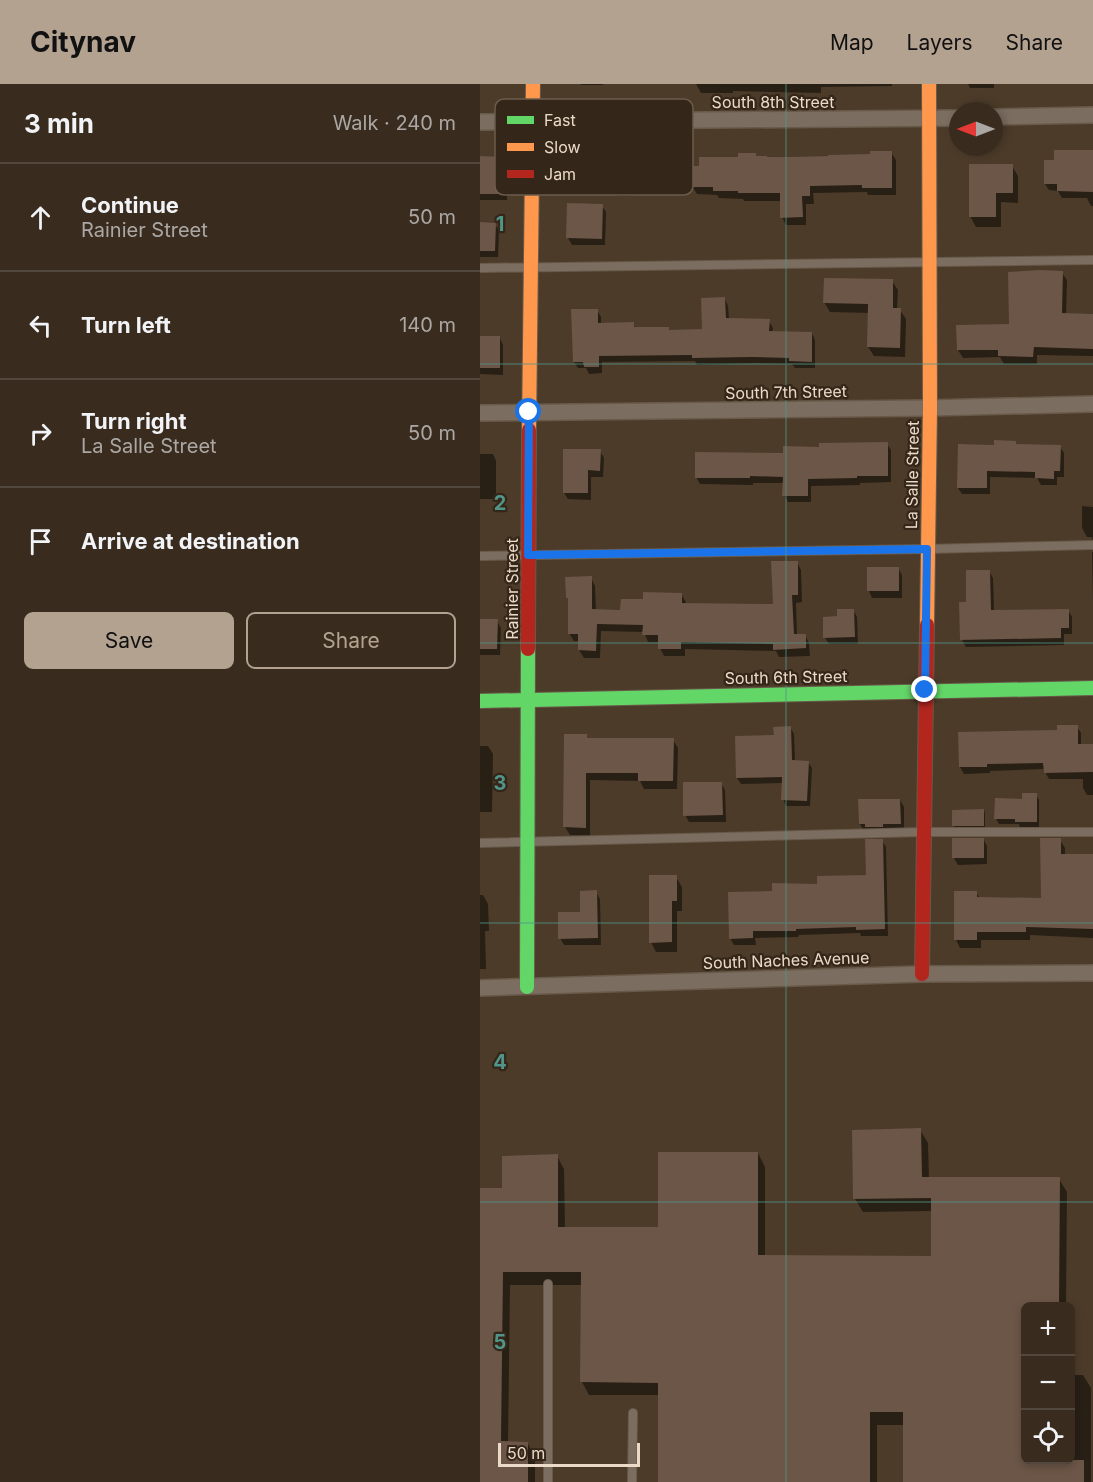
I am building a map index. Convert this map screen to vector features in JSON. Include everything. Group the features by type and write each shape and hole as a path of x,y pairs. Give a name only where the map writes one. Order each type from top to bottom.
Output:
{"street":[{"name":"La Salle Street","path":"922,974 930,408 929,84"},
{"path":"1003,117 1093,115"},
{"name":"South 8th Street","path":"693,121 949,118"},
{"name":"Rainier Street","path":"527,987 532,195"},
{"name":"South 7th Street","path":"480,413 1093,404"},
{"name":"South 6th Street","path":"480,701 1093,688"},
{"name":"South Naches Avenue","path":"480,988 922,974 1093,973"}],"lane":[{"path":"480,267 1093,260"},
{"path":"480,556 1093,545"},
{"path":"480,843 923,832 1093,832"},
{"path":"548,1284 548,1482"},
{"path":"632,1482 633,1413"}],"building":[{"path":"1054,150 1093,150 1093,192 1057,191 1057,184 1044,184 1044,160 1054,160"},
{"path":"870,151 892,151 892,188 862,188 862,185 810,186 810,196 802,196 803,217 780,218 780,193 738,193 738,191 713,191 713,187 693,187 693,166 699,166 699,157 738,157 738,153 756,153 756,156 767,157 870,154"},
{"path":"480,156 495,157 495,194 480,194"},
{"path":"969,164 1013,164 1013,193 996,193 996,217 969,217"},
{"path":"567,203 603,204 602,239 566,238"},
{"path":"480,222 496,223 495,251 480,251"},
{"path":"1063,271 1062,313 1093,314 1093,349 1034,347 1033,357 998,356 998,350 957,350 956,325 1009,324 1008,272"},
{"path":"824,278 893,279 893,308 901,308 900,348 867,347 868,304 823,303"},
{"path":"725,297 726,318 770,319 769,331 812,332 812,362 789,361 789,358 692,358 692,355 599,356 599,367 584,367 583,362 573,362 571,309 598,309 598,323 634,322 634,327 669,327 669,330 702,329 701,298"},
{"path":"480,336 500,336 500,368 480,368"},
{"path":"994,440 1016,441 1016,444 1061,445 1060,471 1054,471 1054,479 1035,478 1035,472 987,471 987,488 957,488 958,444 994,445"},
{"path":"888,442 888,476 808,479 808,496 782,496 783,477 695,478 695,452 783,453 783,446 819,447 819,443"},
{"path":"563,449 601,449 600,471 588,470 588,493 563,493"},
{"path":"771,561 798,561 798,595 792,595 794,634 806,634 806,648 773,650 773,644 681,642 681,649 658,649 658,635 642,635 643,625 597,624 596,651 578,650 578,634 568,634 568,598 566,598 565,577 592,576 592,609 620,610 621,599 643,599 643,592 682,593 682,603 773,604"},
{"path":"867,567 899,567 899,591 867,591"},
{"path":"966,570 990,570 991,610 1069,609 1069,628 1061,628 1061,638 960,640 959,602 966,602"},
{"path":"837,609 854,609 855,637 823,638 823,617 837,616"},
{"path":"480,619 498,619 497,649 480,649"},
{"path":"1057,725 1078,725 1078,744 1093,744 1093,772 1044,773 1043,763 959,767 958,732 1057,730"},
{"path":"791,726 792,760 809,761 807,801 781,800 782,777 736,778 735,736 774,735 773,727"},
{"path":"564,734 587,734 587,738 674,738 673,781 638,781 638,773 586,773 586,828 563,827"},
{"path":"683,782 722,782 723,815 683,816"},
{"path":"1022,793 1037,793 1037,822 994,819 995,798 1022,799"},
{"path":"858,799 900,799 901,824 865,827 865,824 859,824"},
{"path":"984,809 984,826 952,826 952,810"},
{"path":"952,838 984,838 984,858 952,858"},
{"path":"1040,838 1061,838 1061,854 1093,854 1093,929 1026,927 1026,932 977,932 977,940 954,940 954,891 977,891 977,897 1041,898"},
{"path":"865,839 883,839 885,929 856,930 856,927 753,931 753,938 729,939 728,892 772,891 772,883 817,884 817,876 866,875"},
{"path":"649,875 677,875 677,901 672,901 672,942 649,943"},
{"path":"597,890 598,938 558,939 558,912 580,912 580,891"},
{"path":"921,1128 922,1177 1060,1177 1059,1302 1021,1302 1021,1464 1075,1464 1075,1460 1084,1460 1084,1482 903,1482 903,1412 870,1412 870,1482 658,1482 658,1383 580,1382 581,1272 503,1272 501,1441 528,1442 528,1482 480,1482 480,1188 502,1188 502,1156 558,1154 558,1227 658,1227 658,1152 758,1152 758,1255 931,1256 931,1198 853,1199 852,1130"}],"traffic: fast":[{"path":"527,987 528,649"},
{"path":"480,701 1093,688"}],"traffic: slow":[{"path":"533,84 533,99"},
{"path":"927,625 930,408 929,84"},
{"path":"529,430 532,195"}],"traffic: jam":[{"path":"528,649 529,430"},
{"path":"922,974 927,625"}],"route":[{"path":"529,412 528,555 927,549 925,690"}]}
